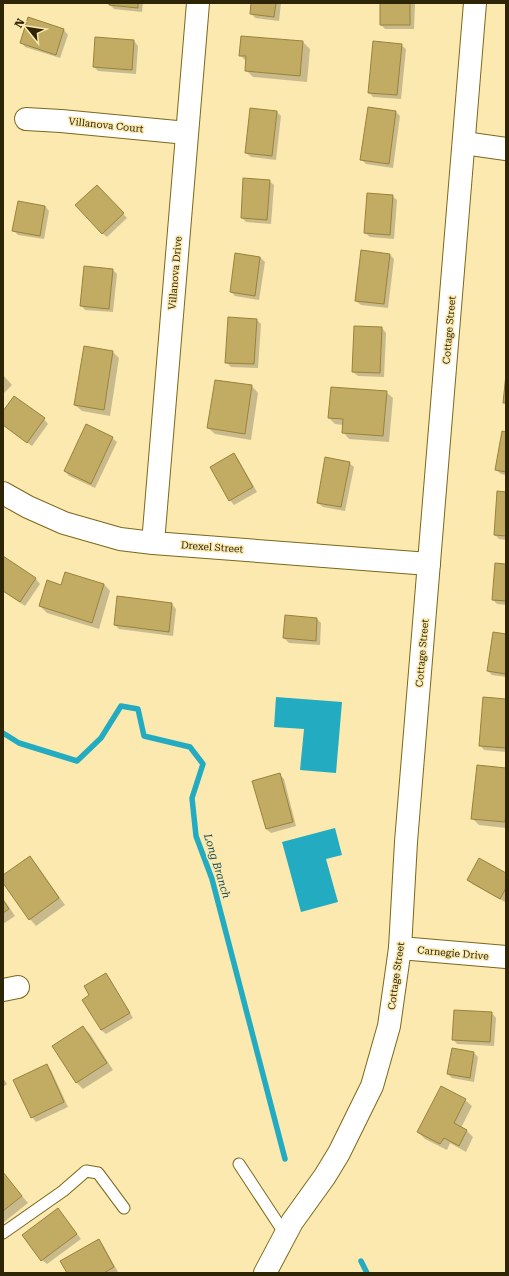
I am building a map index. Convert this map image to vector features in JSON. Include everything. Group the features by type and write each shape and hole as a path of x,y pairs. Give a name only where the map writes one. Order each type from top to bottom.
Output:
{"street":[{"name":"Villanova Drive","path":"153,543 198,3"},
{"name":"Cottage Street","path":"265,1273 292,1222 325,1176 339,1153 372,1086 389,1026 400,948 407,834 475,3"},
{"name":"Villanova Court","path":"26,119 187,133"},
{"path":"464,143 506,150"},
{"name":"Drexel Street","path":"3,493 28,507 64,523 120,539 153,543 429,564"},
{"name":"Carnegie Drive","path":"400,948 506,957"}],"lane":[{"path":"239,1164 285,1234"},
{"path":"3,1233 63,1191 86,1171 98,1173 124,1208"}],"water":[{"path":"276,697 342,702 336,773 300,770 304,729 274,727"},
{"path":"335,828 342,855 326,859 338,902 301,912 282,842"}],"building":[{"path":"109,3 138,3 138,8 109,5"},
{"path":"251,3 276,3 274,17 250,14"},
{"path":"380,3 410,3 410,25 380,25"},
{"path":"28,17 64,29 56,55 20,43"},
{"path":"241,36 303,41 300,76 245,71 246,56 239,56"},
{"path":"95,37 134,40 132,70 93,67"},
{"path":"373,41 402,44 397,95 368,93"},
{"path":"368,107 396,111 389,164 360,160"},
{"path":"250,108 277,111 272,156 245,153"},
{"path":"243,178 270,180 267,220 241,218"},
{"path":"97,185 124,213 102,234 75,205"},
{"path":"367,193 393,195 390,235 364,233"},
{"path":"18,201 45,206 40,236 12,231"},
{"path":"361,250 390,254 384,304 355,301"},
{"path":"235,253 260,257 255,296 230,292"},
{"path":"84,266 113,269 109,309 80,306"},
{"path":"228,317 257,319 254,364 225,363"},
{"path":"354,326 382,327 380,373 352,372"},
{"path":"84,346 113,351 104,410 74,405"},
{"path":"506,374 506,403 503,403"},
{"path":"215,380 252,385 245,434 207,428"},
{"path":"331,387 387,391 383,436 342,433 343,419 328,418"},
{"path":"14,396 45,418 27,443 3,425 3,411"},
{"path":"86,424 113,437 91,484 64,471"},
{"path":"502,431 506,432 506,472 495,470"},
{"path":"234,453 253,487 229,501 210,467"},
{"path":"325,457 350,462 341,507 317,503"},
{"path":"497,491 506,492 506,536 494,535"},
{"path":"3,556 36,578 20,602 3,591"},
{"path":"495,563 506,564 506,601 492,600"},
{"path":"65,572 104,584 92,623 39,606 47,580 61,585"},
{"path":"117,596 172,603 169,632 114,625"},
{"path":"285,615 317,618 316,641 283,638"},
{"path":"493,632 506,634 506,674 487,671"},
{"path":"483,697 506,699 506,748 479,746"},
{"path":"477,765 506,768 505,822 471,819"},
{"path":"280,773 293,822 266,829 252,781"},
{"path":"30,856 59,898 29,920 3,883 3,875"},
{"path":"479,858 506,873 506,888 500,899 467,880"},
{"path":"3,900 9,909 3,913"},
{"path":"106,973 130,1013 101,1030 82,1000 89,995 84,986"},
{"path":"454,1010 492,1012 490,1042 452,1040"},
{"path":"83,1026 107,1063 76,1083 52,1046"},
{"path":"452,1048 474,1052 470,1078 447,1074"},
{"path":"47,1064 64,1102 31,1118 13,1080"},
{"path":"441,1086 466,1099 454,1123 467,1130 459,1146 444,1138 440,1144 417,1132"},
{"path":"3,1172 22,1196 3,1211"},
{"path":"58,1208 77,1234 41,1261 22,1235"},
{"path":"99,1239 114,1267 104,1273 67,1273 60,1261"}],"waterway":[{"name":"Long Branch","path":"3,733 19,743 77,761 101,738 121,706 138,709 144,736 190,747 203,764 192,798 196,836 212,879 285,1159"},
{"name":"Long Branch","path":"361,1261 367,1273"}]}
